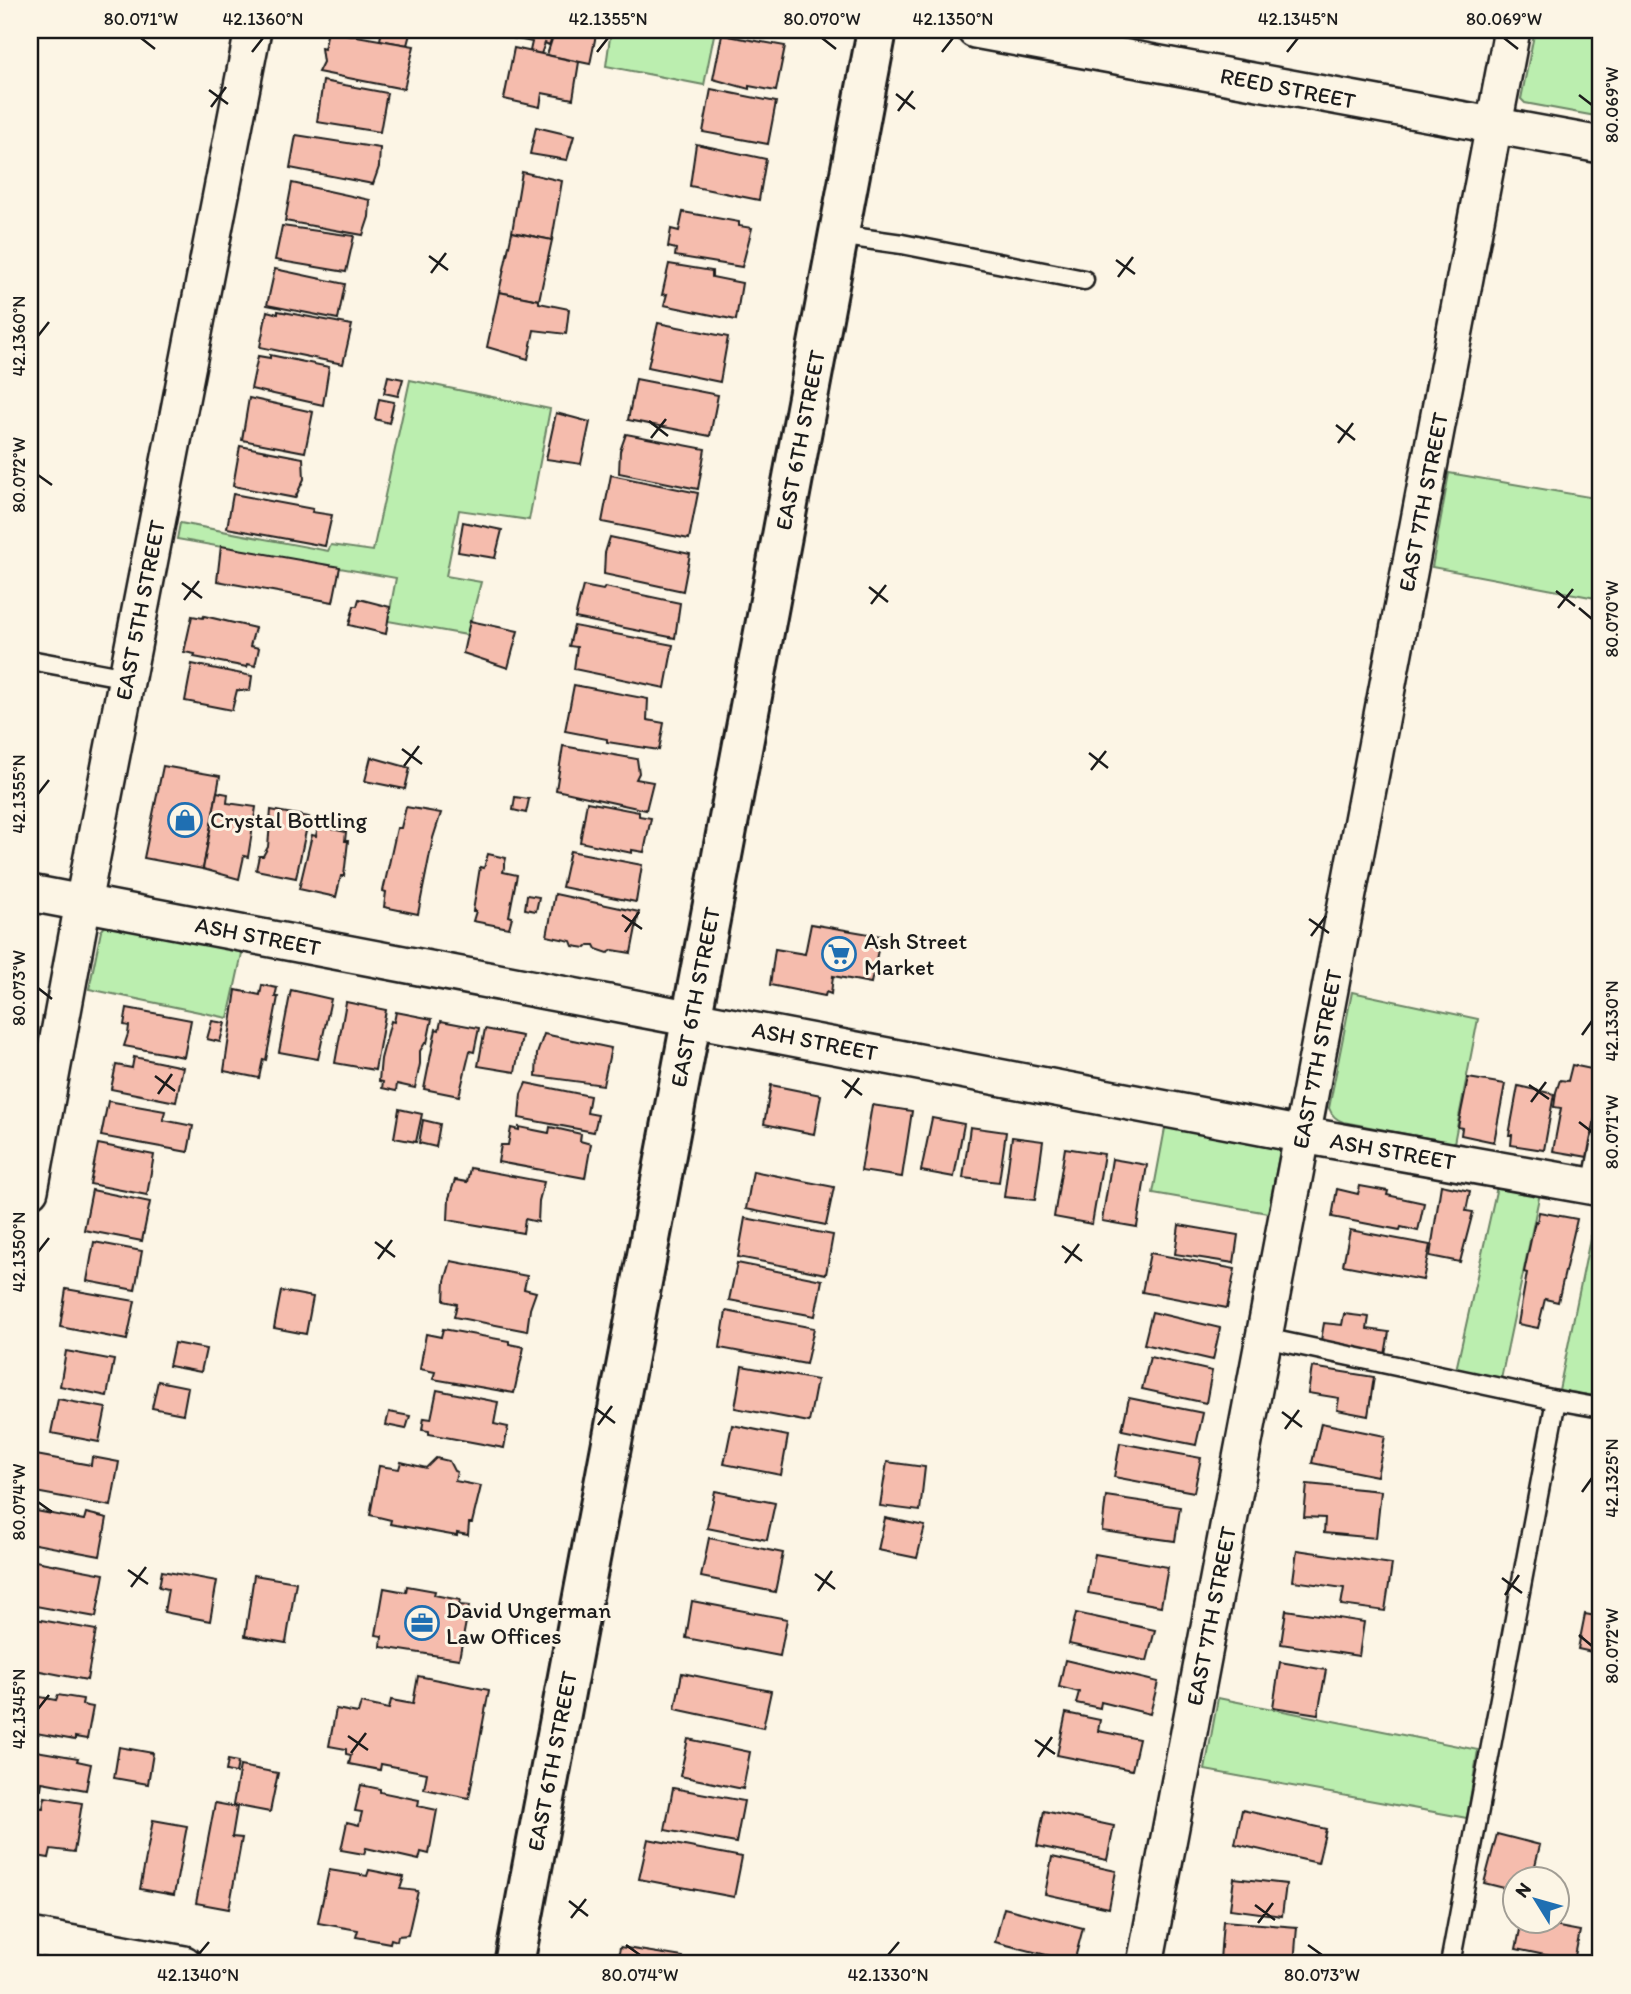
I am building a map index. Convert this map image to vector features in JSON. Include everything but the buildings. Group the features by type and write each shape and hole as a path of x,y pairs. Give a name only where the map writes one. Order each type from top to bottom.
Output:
{"main road":[{"name":"EAST 6TH STREET","path":"513,1964 877,30"}],"street":[{"name":"EAST 5TH STREET","path":"30,1190 33,1156 253,30"},
{"name":"REED STREET","path":"975,30 1601,145"},
{"name":"EAST 7TH STREET","path":"1145,1964 1512,30"},
{"name":"ASH STREET","path":"30,892 1303,1135 1597,1188"},
{"path":"30,1936 184,1964"}],"lane":[{"path":"838,235 902,244 1084,280"},
{"path":"30,660 127,678"},
{"path":"1597,1188 1601,1140"},
{"path":"1265,1338 1601,1408"},
{"path":"1450,1964 1556,1400"}],"green space":[{"path":"611,30 715,30 704,85 606,66"},
{"path":"1535,30 1601,30 1601,117 1525,103 1521,99"},
{"path":"410,380 550,409 529,520 459,510 446,576 481,582 467,635 388,621 396,578 177,539 180,523 328,551 331,545 373,551"},
{"path":"1449,473 1601,499 1601,599 1432,567"},
{"path":"106,925 243,949 228,1018 89,989 101,931"},
{"path":"1352,992 1478,1019 1454,1143 1343,1122 1331,1113 1329,1108"},
{"path":"1166,1123 1278,1147 1280,1151 1268,1213 1153,1193"},
{"path":"1498,1182 1541,1188 1501,1379 1456,1370"},
{"path":"1598,1200 1601,1201 1601,1397 1559,1390"},
{"path":"1218,1698 1478,1750 1467,1818 1205,1770"}],"place":[{"name":"Crystal Bottling","path":"185,820"},
{"name":"Ash Street Market","path":"839,954"},
{"name":"David Ungerman Law Offices","path":"422,1623"}]}
